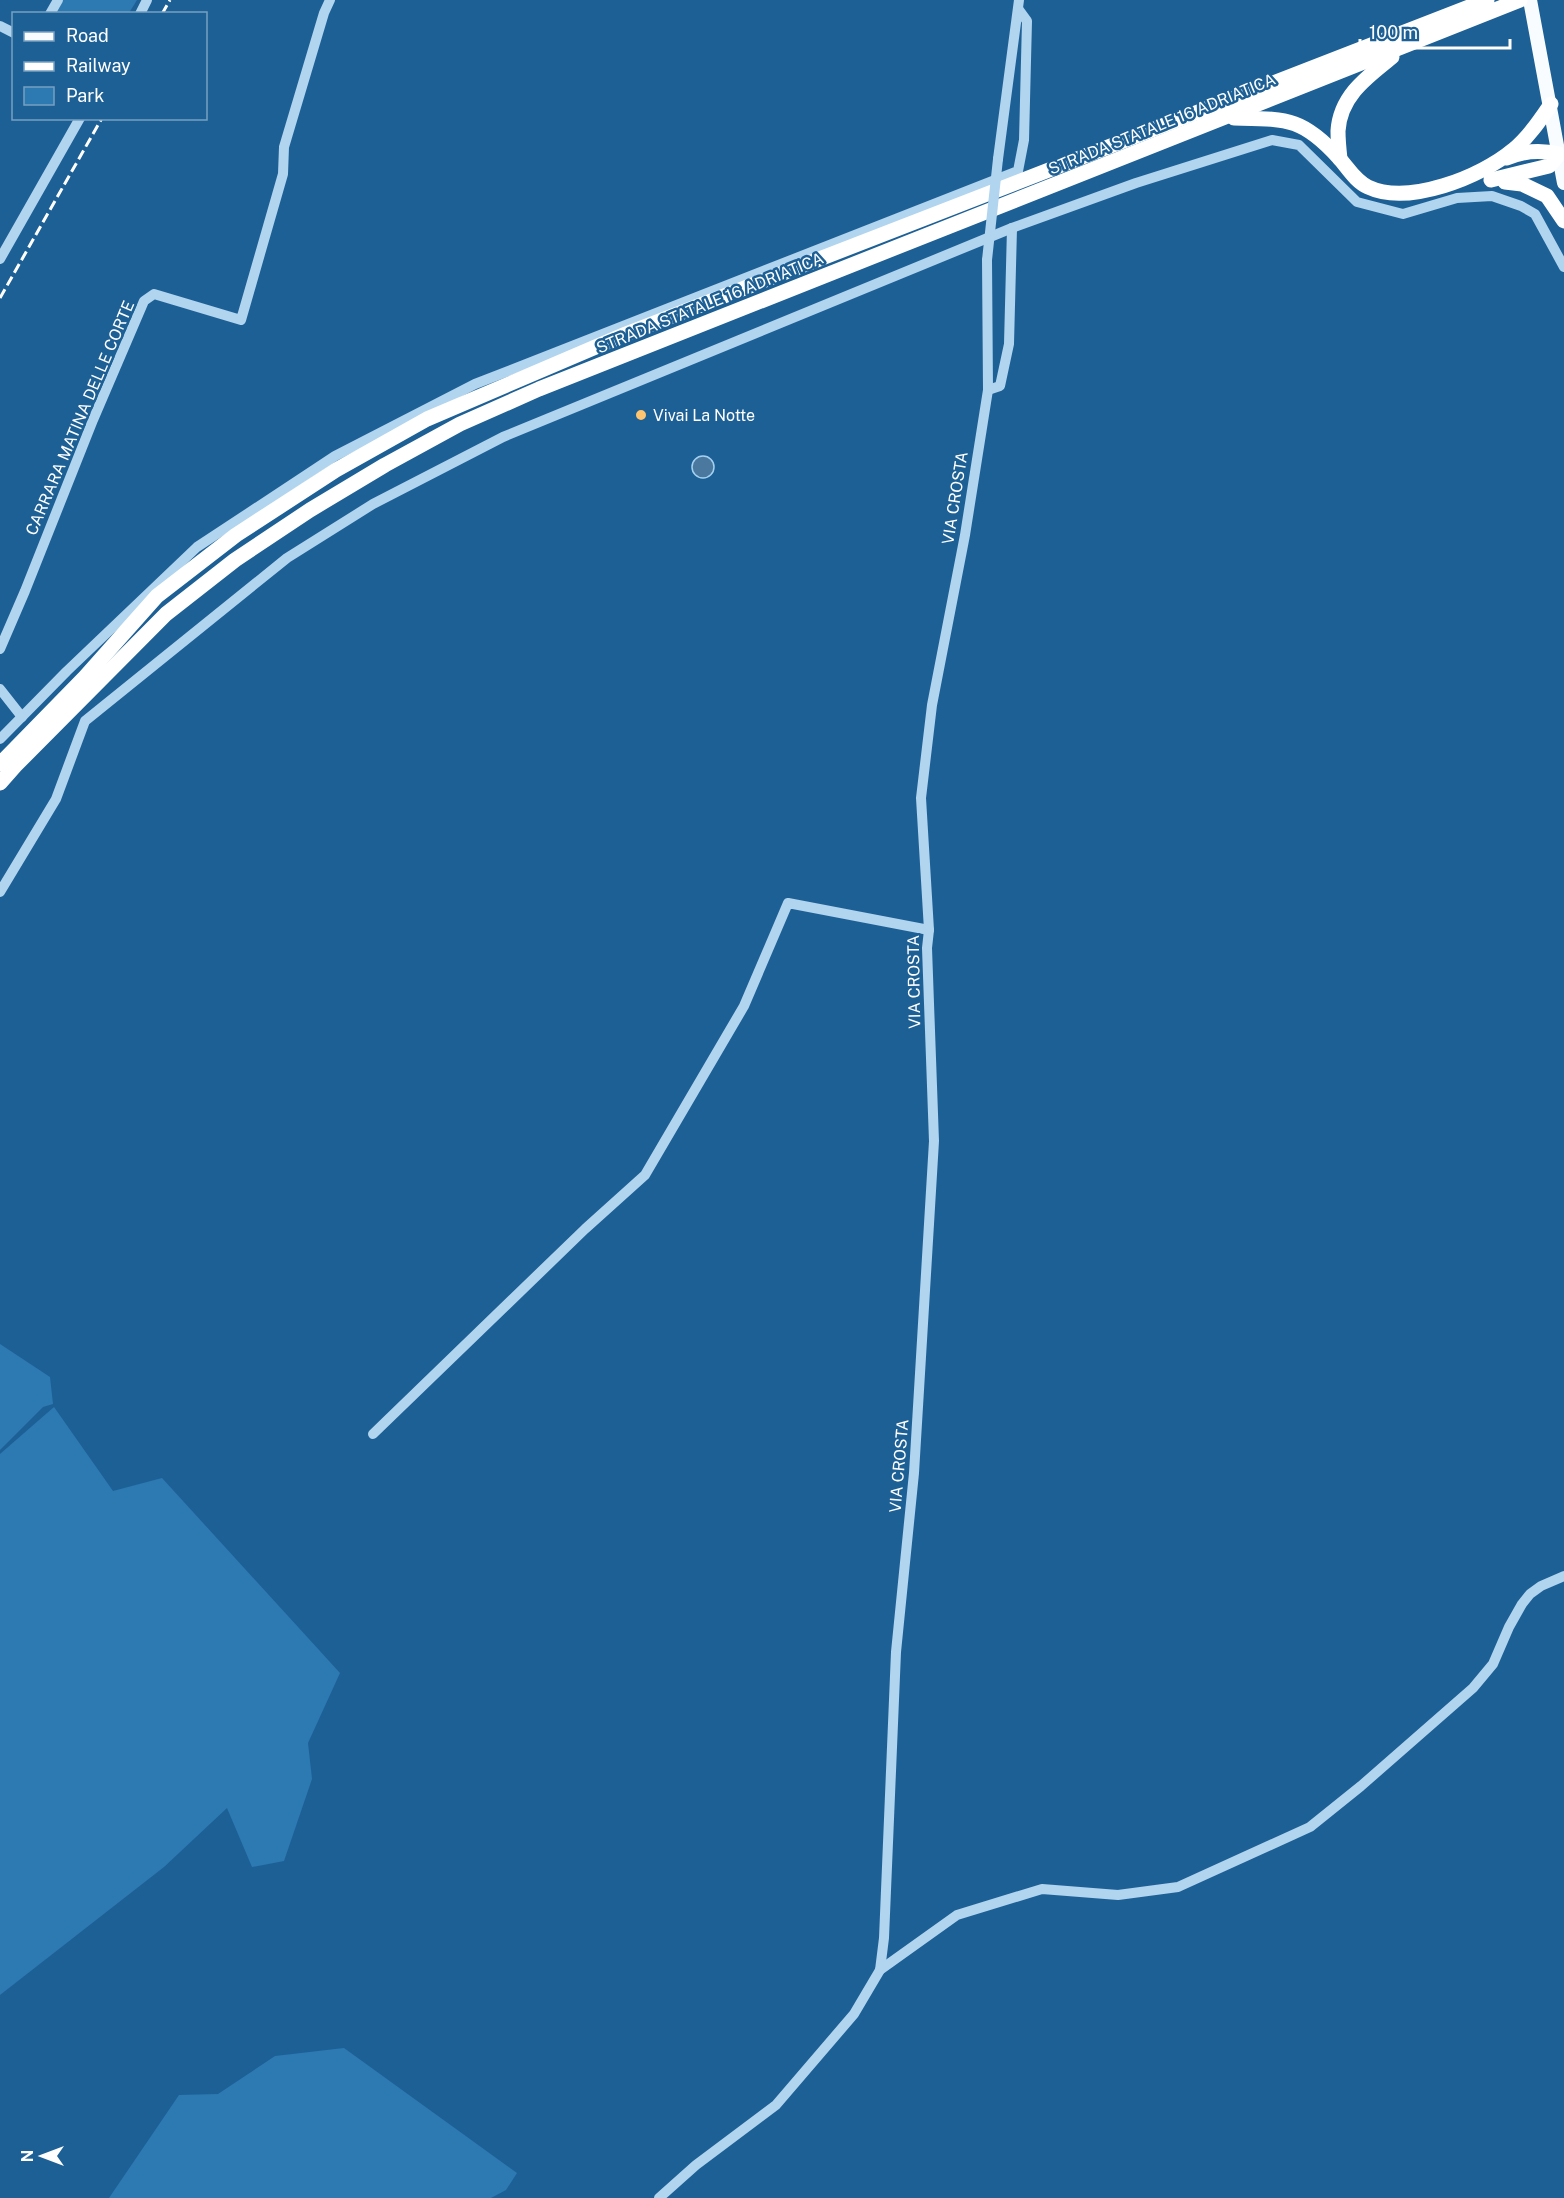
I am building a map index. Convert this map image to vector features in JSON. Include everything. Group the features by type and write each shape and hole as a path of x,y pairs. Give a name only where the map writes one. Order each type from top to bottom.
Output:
{"highway":[{"name":"STRADA STATALE 16 ADRIATICA","path":"0,764 85,677 158,596 236,535 336,470 427,418 626,334 1484,5 1520,0"},
{"name":"STRADA STATALE 16 ADRIATICA","path":"0,783 166,614 236,560 300,516 460,424 539,389 1406,46 1484,5"},
{"path":"1340,159 1338,129 1346,102 1360,82 1406,46"},
{"path":"1489,173 1514,150 1551,104"},
{"path":"1228,118 1281,119 1300,124 1316,134 1355,178 1367,187 1387,193 1412,193 1489,173 1549,166 1559,154 1541,150 1519,153 1489,173"},
{"path":"1489,173 1522,184 1547,196 1564,221"}],"main road":[{"path":"1530,0 1564,183"}],"street":[{"name":"CARRARA MATINA DELLE CORTE","path":"0,649 144,301 154,294 241,320 283,174 284,147 330,0"},
{"name":"VIA CROSTA","path":"880,1970 884,1938 896,1652 914,1473 934,1141 927,948 929,930 921,798 932,705 965,535 988,390 987,260 1019,5"},
{"path":"0,739 197,548 335,456 475,384 1018,171 1024,140 1027,21 1019,5"},
{"path":"0,259 79,120"},
{"path":"0,892 56,799 85,721 287,558 373,504 503,437 1012,228 1136,183 1272,140 1299,145 1357,202 1403,214 1457,198 1492,196 1521,206 1535,214 1564,267"},
{"path":"988,390 1000,386 1009,344 1012,228"},
{"path":"0,689 22,717"},
{"path":"373,1434 585,1229 645,1175 744,1006 788,903 929,930"},
{"path":"659,2198 696,2165 776,2105 854,2014 880,1970 957,1915 1042,1889 1118,1895 1178,1887 1310,1827 1361,1786 1473,1688 1493,1664 1509,1627 1530,1594 1541,1586 1564,1576"}],"green space":[{"path":"63,0 137,0 130,12 57,12"},
{"path":"0,1344 50,1377 53,1404 43,1407 0,1450"},
{"path":"54,1407 113,1491 162,1478 340,1673 308,1743 312,1779 284,1861 252,1867 227,1808 164,1867 0,1995 0,1454"},
{"path":"344,2048 517,2173 506,2190 491,2198 109,2198 179,2095 218,2094 275,2056"}],"shaded area":[{"path":"703,456 711,459 714,467 711,475 703,478 695,475 692,467 695,459"}],"railway":[{"path":"163,12 170,0"},
{"path":"0,298 101,120"}],"place":[{"name":"Vivai La Notte","path":"641,415"}]}
